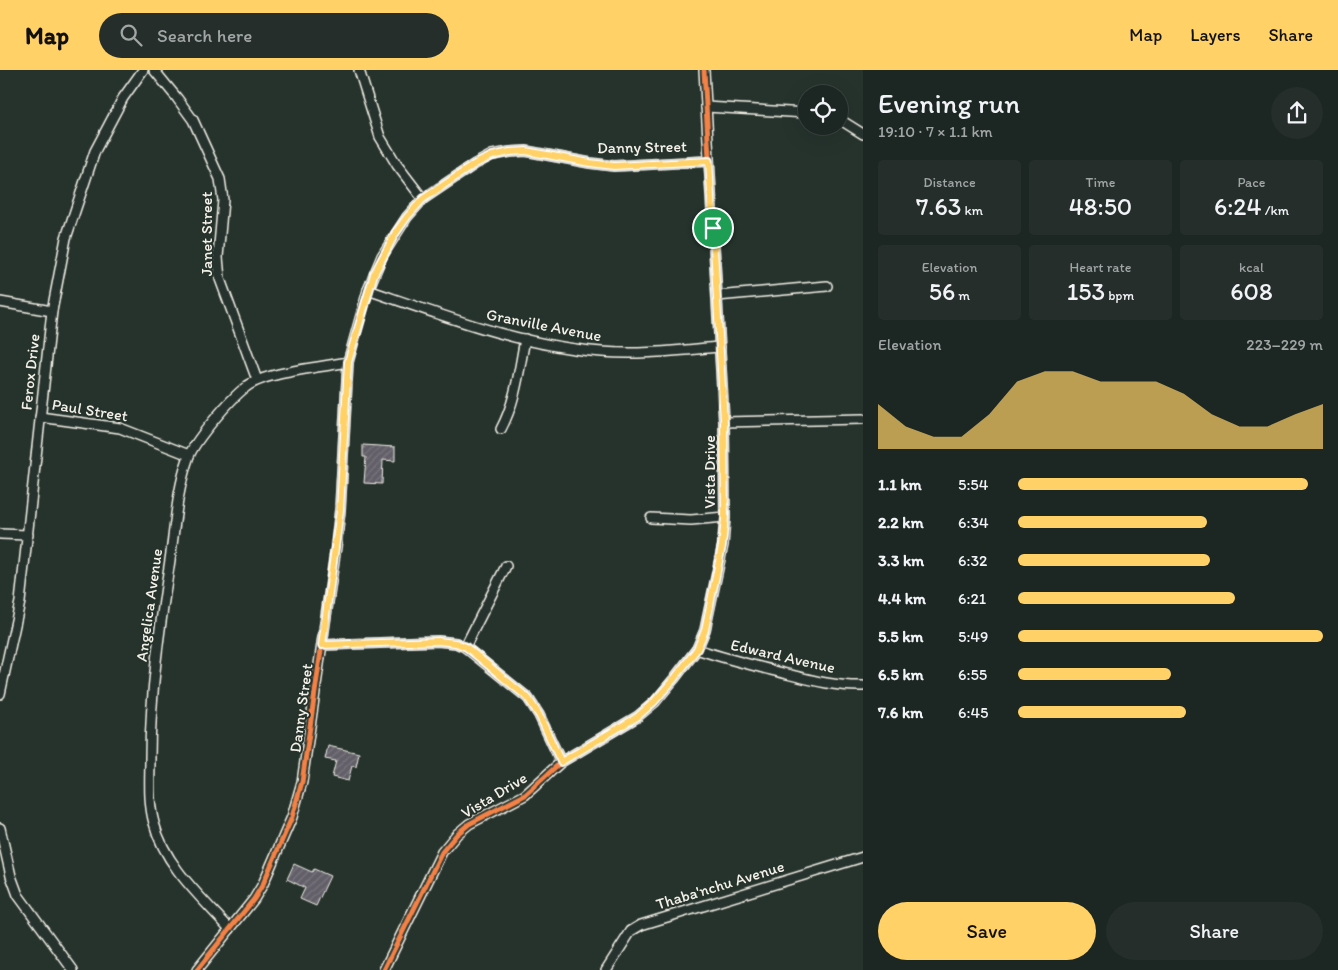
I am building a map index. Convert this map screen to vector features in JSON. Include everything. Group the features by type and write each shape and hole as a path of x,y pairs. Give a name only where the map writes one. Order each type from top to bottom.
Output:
{"street":[{"name":"Ferox Drive","path":"0,694 20,602 52,311 70,223 95,151 123,98 143,70"},
{"name":"Janet Street","path":"154,70 193,120 220,179 223,200 218,256 220,279 257,380"},
{"path":"359,70 380,137 397,165 423,199"},
{"name":"Vista Drive","path":"384,970 432,870 448,843 469,824 525,795 561,762 637,717 654,702 674,679 697,649 705,630 722,546 725,518 724,422 704,70"},
{"path":"706,107 798,113"},
{"path":"848,125 863,134"},
{"name":"Danny Street","path":"197,970 254,899 263,884 292,817 302,782 340,510 348,362 368,290 382,256 395,234 423,199 475,164 492,156 526,151 614,166 709,161"},
{"path":"717,296 827,286"},
{"name":"Granville Avenue","path":"368,290 451,319 525,339 576,349 636,353 720,347"},
{"path":"0,302 52,311"},
{"path":"501,429 510,410 514,395 525,339"},
{"name":"Angelica Avenue","path":"230,929 173,865 161,844 150,802 150,739 153,690 161,618 184,475 194,446 211,424 246,387 257,380 276,375 348,362"},
{"name":"Paul Street","path":"40,417 120,428 190,455"},
{"path":"724,422 863,419"},
{"path":"651,518 691,520 725,518"},
{"path":"0,534 28,535"},
{"path":"466,647 506,566"},
{"path":"322,645 431,641 456,643 466,647 528,698 539,715 561,762"},
{"name":"Edward Avenue","path":"697,649 815,681 863,686"},
{"path":"0,828 11,876 18,895 73,970"},
{"name":"Thaba'nchu Avenue","path":"606,970 631,931 641,925 863,857"}],"building":[{"path":"363,445 395,447 395,461 383,460 382,484 364,483 366,457 363,457"},
{"path":"328,746 359,753 356,767 352,766 348,781 332,777 336,761 325,759"},
{"path":"294,864 312,872 314,869 330,876 316,906 300,899 305,888 287,879"}],"cycle path":[{"path":"384,970 442,852 457,834 469,824 525,795 561,762 637,717 655,702 674,679 697,649 705,630 723,545 725,517 724,422 704,70"},
{"path":"197,970 254,899 263,884 292,817 302,782 336,547 340,510 348,362 368,290 382,256 407,217 423,199 475,164 492,155 526,151 614,166 709,161"}],"route":[{"path":"526,151 614,166 709,161 713,228 724,422 725,518 722,546 710,610 705,630 697,649 654,702 637,717 561,762 539,715 528,698 466,647 456,643 438,641 322,645 340,510 348,362 368,290 382,256 407,217 423,199 475,164 492,156 510,152 526,151"}]}
